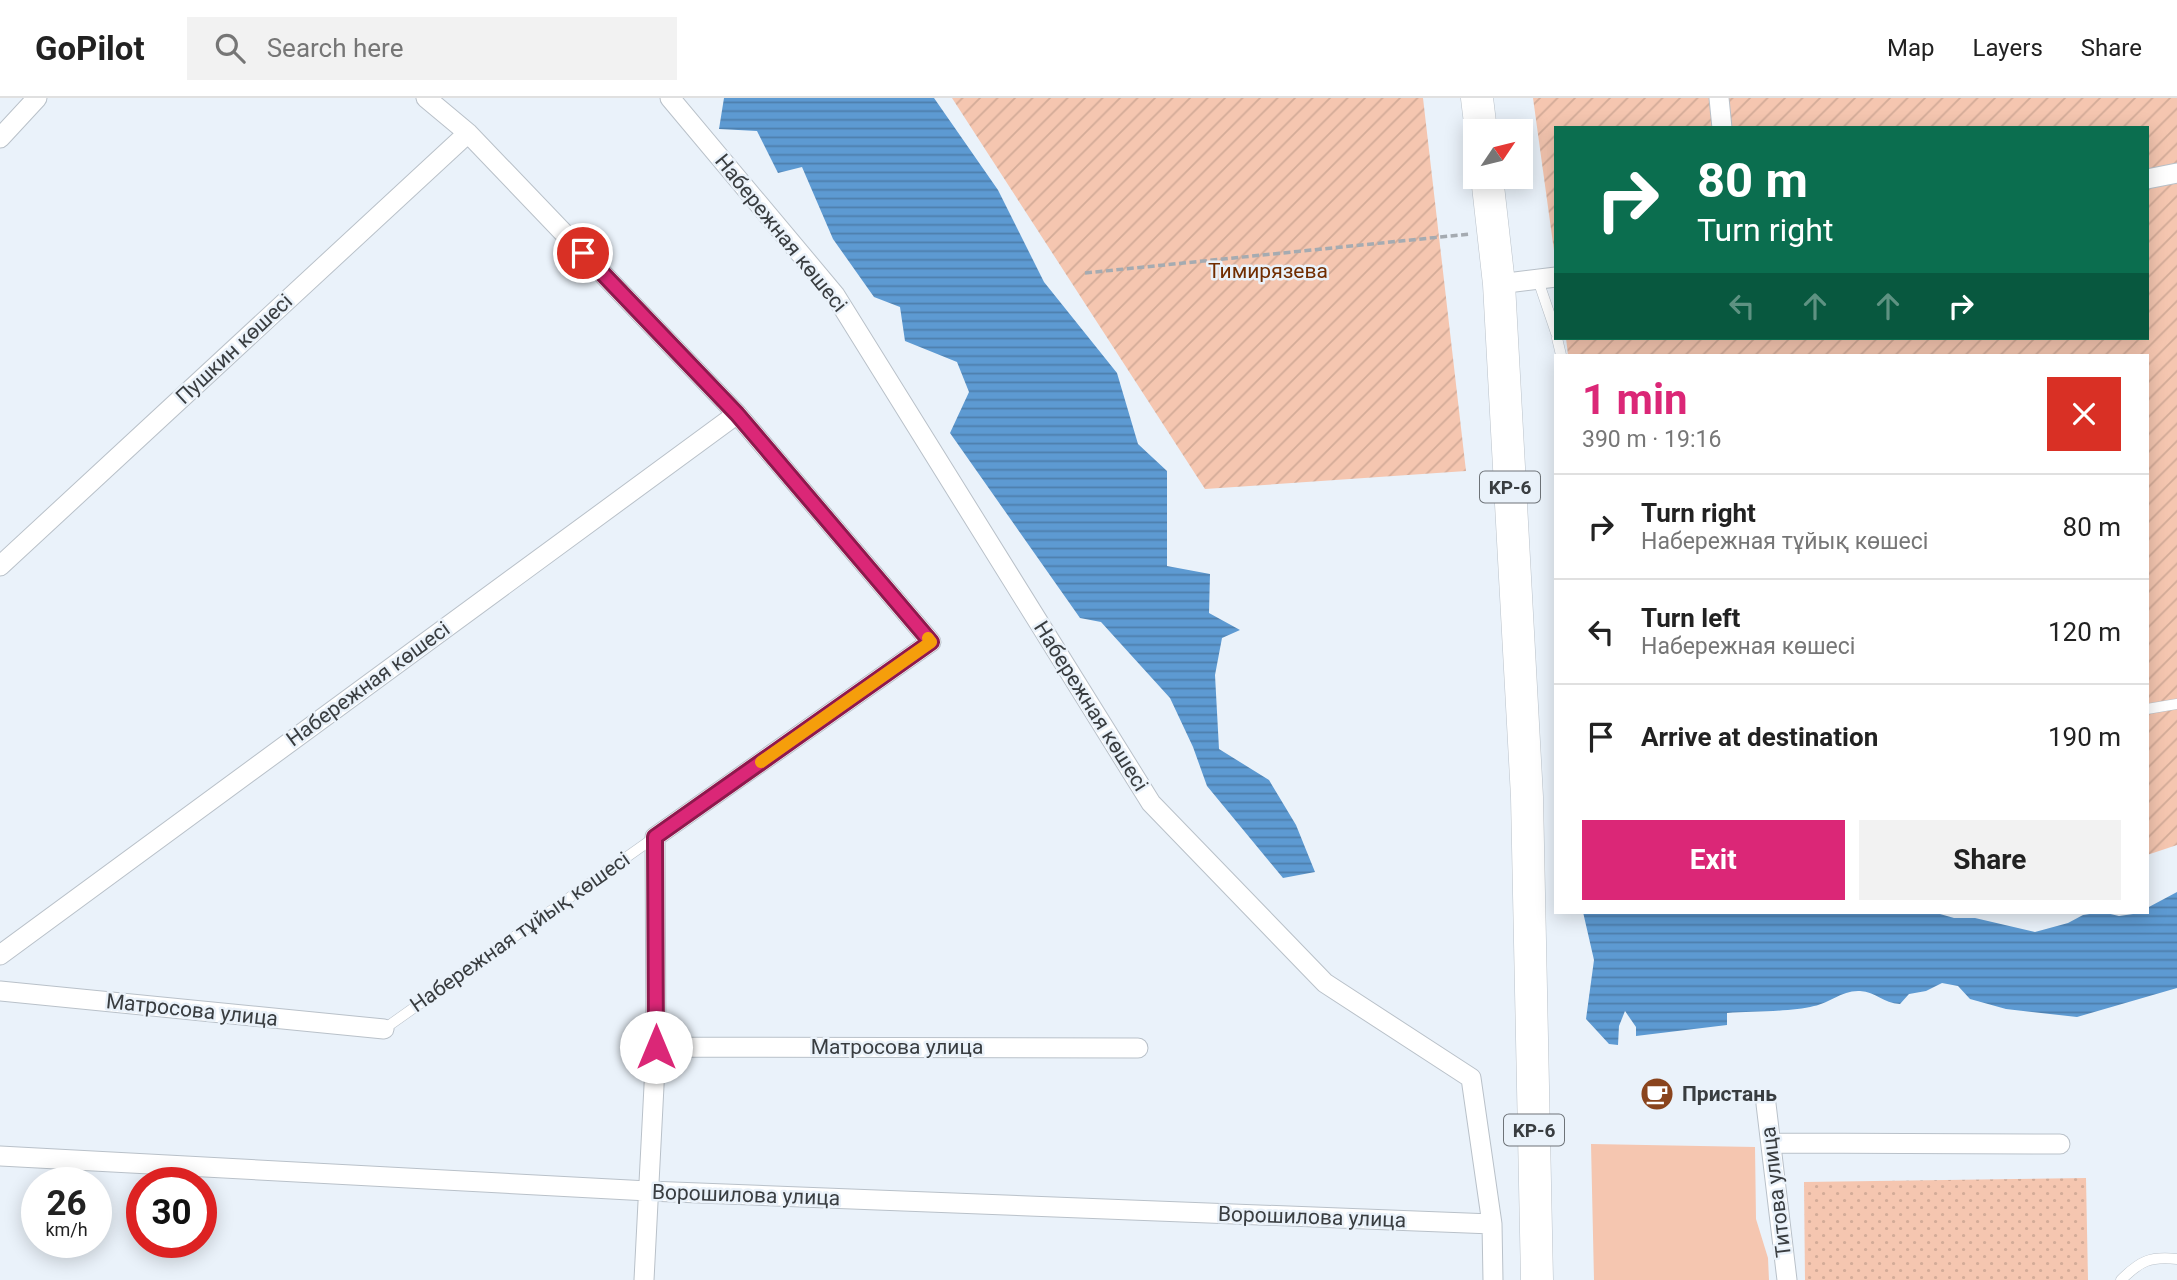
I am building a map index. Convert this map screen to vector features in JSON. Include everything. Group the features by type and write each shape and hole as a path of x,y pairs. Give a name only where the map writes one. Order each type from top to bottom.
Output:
{"highway":[{"path":"1477,98 1480,119"},
{"name":"KP-6","path":"1488,189 1499,284 1527,797 1537,1280"}],"street":[{"path":"0,138 37,98"},
{"path":"426,98 468,133 737,414"},
{"name":"Набережная көшесі","path":"670,98 835,295 1151,803 1325,983 1471,1078 1492,1224 1493,1280"},
{"path":"1719,98 1722,126"},
{"name":"Пушкин көшесі","path":"0,566 468,133"},
{"path":"2149,179 2177,173"},
{"path":"1499,284 1547,279"},
{"name":"Набережная көшесі","path":"0,954 737,414"},
{"name":"Набережная тұйық көшесі","path":"655,837 931,642 737,414"},
{"path":"644,1280 656,1047 655,837"},
{"name":"Матросова улица","path":"0,991 384,1029"},
{"name":"Матросова улица","path":"656,1047 1139,1048"},
{"name":"Титова улица","path":"1766,1104 1787,1280"},
{"path":"1771,1143 2060,1144"},
{"name":"Ворошилова улица","path":"0,1156 648,1191 1492,1224"}],"lane":[{"path":"1547,279 1554,323"},
{"path":"2149,709 2177,704"},
{"name":"Набережная тұйық көшесі","path":"384,1029 655,837"},
{"path":"2122,1280 2133,1268 2151,1258 2177,1259"}],"path":[{"path":"1085,273 1493,232"}],"green space":[{"name":"Тимирязева","path":"952,98 1423,98 1466,471 1205,489"},
{"path":"1533,98 2177,98 2177,845 2149,854 2149,354 1568,354 1566,340 2149,340 2149,126 1554,126 1554,250"},
{"path":"1591,1144 1755,1147 1756,1219 1768,1258 1769,1280 1594,1280"},
{"path":"2086,1178 2088,1280 1805,1280 1804,1182"}],"water":[{"path":"724,98 934,98 998,190 1044,282 1117,373 1138,444 1167,471 1167,566 1210,574 1209,613 1240,630 1222,638 1215,675 1219,749 1269,780 1296,825 1315,872 1283,878 1207,786 1193,747 1170,698 1101,622 1080,618 950,433 969,392 957,362 905,341 900,307 874,297 833,239 802,167 778,173 757,131 719,129"},
{"path":"2177,892 2177,988 2077,1017 2006,1009 1970,999 1958,986 1942,983 1926,991 1909,994 1900,1004 1871,993 1854,991 1805,1008 1727,1013 1727,1025 1636,1036 1636,1027 1625,1011 1619,1026 1618,1045 1609,1044 1586,1019 1594,960 1583,914 1940,914 1954,918 1975,918 2035,932 2068,923 2083,915 2149,914 2149,907"}],"slow traffic":[{"path":"761,762 931,642 928,638"}],"place":[{"name":"Пристань","path":"1657,1094"}],"route":[{"path":"583,253 737,414 931,642 655,837 656,1047"}]}
